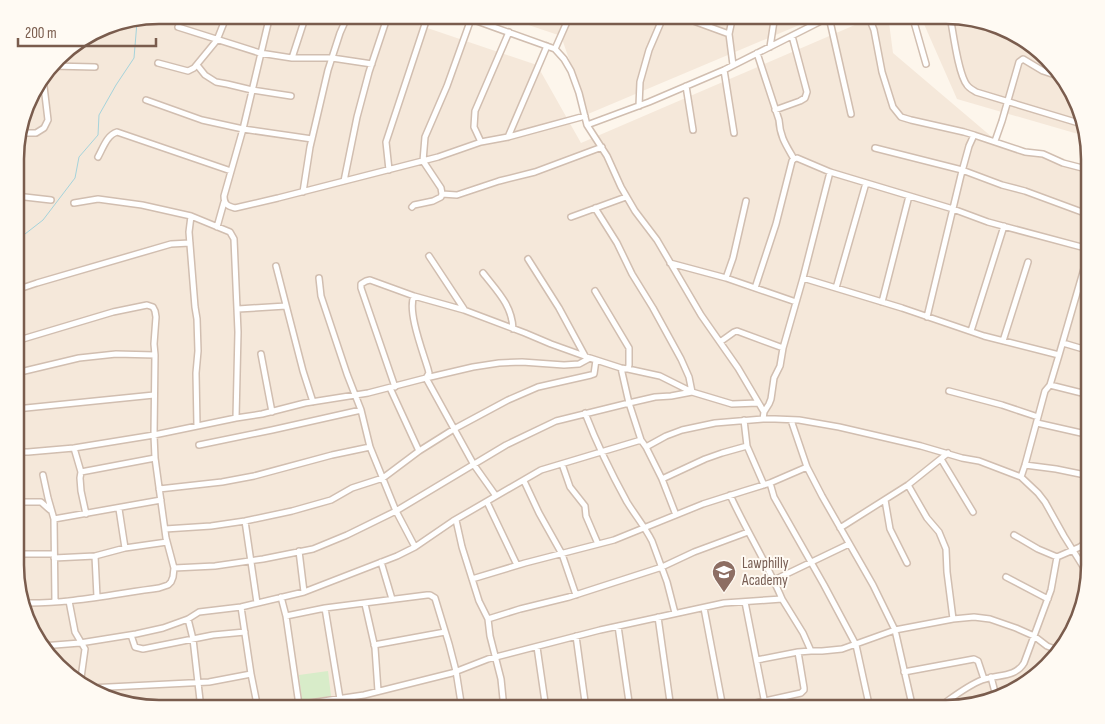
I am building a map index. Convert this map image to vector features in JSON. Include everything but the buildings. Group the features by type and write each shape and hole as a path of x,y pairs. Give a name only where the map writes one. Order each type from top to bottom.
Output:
{"street":[{"path":"158,63 188,71 194,68 217,40 223,24"},
{"path":"217,227 243,129 268,24"},
{"path":"292,58 303,24"},
{"path":"303,192 312,139 332,58 344,24"},
{"path":"344,181 357,118 385,24"},
{"path":"389,170 386,142 425,24"},
{"path":"442,194 441,188 423,161 425,137 447,86 469,24"},
{"path":"486,24 555,49 564,59 571,71 579,93 587,124 607,156 626,197 634,211 657,240 701,315 738,368 764,412"},
{"path":"555,49 566,24"},
{"path":"639,106 640,82 649,50 660,24"},
{"path":"706,24 729,34"},
{"path":"731,24 729,34 733,65"},
{"path":"770,47 774,24"},
{"path":"587,124 639,106 724,70 814,24"},
{"path":"829,24 851,114"},
{"path":"872,24 882,72 893,107 901,116 964,132 1026,152 1043,154 1063,163 1081,168"},
{"path":"915,24 926,64"},
{"path":"952,24 957,53 964,79 968,86 976,92 1076,122"},
{"path":"178,27 260,53 292,58 332,58 372,64"},
{"path":"482,142 474,127 475,111 509,32"},
{"path":"776,110 800,101 805,98 807,92 792,36"},
{"path":"508,137 546,46"},
{"path":"757,53 779,120 779,130 794,158 830,172 952,209 988,222 1081,246"},
{"path":"995,141 1018,62 1023,59 1050,73"},
{"path":"197,65 205,75 216,82 291,96"},
{"path":"61,66 95,67"},
{"path":"724,70 734,133"},
{"path":"686,86 693,130"},
{"path":"26,133 36,133 44,128 48,120 45,87"},
{"path":"146,100 202,120 243,129 312,139"},
{"path":"224,202 228,206 235,208 303,192 438,157 482,142 508,137 585,116"},
{"path":"98,157 110,137 118,132 231,171"},
{"path":"927,317 962,170 974,135"},
{"path":"412,207 433,201 442,194 457,195 535,172 602,147"},
{"path":"875,148 962,170 1002,185 1025,190 1081,212"},
{"path":"755,288 776,224 794,158"},
{"path":"762,419 771,399 772,385 780,366 783,348 830,172"},
{"path":"836,288 866,183"},
{"path":"882,302 909,196"},
{"path":"24,197 51,200"},
{"path":"571,217 626,197"},
{"path":"74,203 98,198 142,205 191,216 230,232 234,239 238,309 236,418"},
{"path":"726,278 733,258 746,201"},
{"path":"595,208 617,242 632,274 681,359 689,377 692,392"},
{"path":"191,216 189,232 195,307 198,319 197,426"},
{"path":"970,331 1004,226"},
{"path":"24,288 171,244 190,243"},
{"path":"428,256 464,310"},
{"path":"165,529 245,522 322,503 338,497 352,488 383,478 454,429 508,400 538,387 594,374 590,358 528,259"},
{"path":"1003,341 1028,262"},
{"path":"670,263 726,278 796,302"},
{"path":"276,266 303,371 313,402"},
{"path":"483,273 507,303 512,316 513,329"},
{"path":"318,278 321,296 361,410 370,447 396,511 415,546"},
{"path":"803,278 1003,341 1059,355"},
{"path":"419,452 392,387 361,288 361,284 366,280 464,310 590,358 621,368 660,376 692,392 732,404 758,403"},
{"path":"1021,477 1045,391 1050,385 1081,280"},
{"path":"595,291 630,348 630,365 628,368"},
{"path":"414,296 412,300 413,316 429,372 426,378"},
{"path":"24,339 113,312 147,305 153,307 155,311 155,458 167,542 174,568 173,577 168,585 159,588 69,602 29,603"},
{"path":"238,309 286,306"},
{"path":"720,342 734,332 737,332 783,348"},
{"path":"1063,343 1081,348"},
{"path":"24,371 79,358 116,354 155,355"},
{"path":"262,354 272,412"},
{"path":"24,452 74,448 154,435 356,395 473,367 522,362 564,365 579,364 590,358"},
{"path":"621,368 628,403 641,440 662,479 676,514"},
{"path":"426,378 474,465 496,496"},
{"path":"1050,385 1081,392"},
{"path":"949,391 1002,404 1038,420 1081,432"},
{"path":"174,568 215,566 313,549 396,511 506,445 556,421 655,397 692,392"},
{"path":"24,408 154,395"},
{"path":"199,445 361,410"},
{"path":"585,413 601,452 628,504 652,541 675,613"},
{"path":"646,447 682,430 715,423 762,419 799,420 838,427 979,461 1021,477 1034,489 1045,502 1081,564"},
{"path":"744,420 747,446 856,644 868,700"},
{"path":"791,420 807,468 873,586 895,630 911,700"},
{"path":"51,645 80,643 163,628 188,619 199,612 241,607 304,592 397,556 541,470 641,440"},
{"path":"662,479 705,459 747,446"},
{"path":"160,489 222,482 254,476 370,447"},
{"path":"74,448 81,472 81,491 86,514"},
{"path":"840,528 908,486 948,453"},
{"path":"81,472 155,458"},
{"path":"942,459 974,512"},
{"path":"562,464 570,486 585,506 586,516 598,544"},
{"path":"1025,465 1081,474"},
{"path":"472,579 614,540 676,514 767,484 807,468"},
{"path":"43,475 54,519 55,602"},
{"path":"524,481 538,513 562,554 576,595"},
{"path":"908,486 927,518 939,532 946,549 953,619"},
{"path":"730,496 782,599 803,633 811,651"},
{"path":"24,502 42,502 48,498"},
{"path":"54,519 161,500"},
{"path":"884,500 890,529 907,563"},
{"path":"42,502 51,510"},
{"path":"487,502 517,566"},
{"path":"119,508 125,548"},
{"path":"456,520 462,547 479,601 488,619 501,679 503,700"},
{"path":"245,522 257,602"},
{"path":"488,619 576,595 662,568 694,552 748,532"},
{"path":"1014,535 1038,549 1058,557 1081,546"},
{"path":"24,554 95,556 125,548 167,542"},
{"path":"774,580 849,544"},
{"path":"299,552 304,592"},
{"path":"95,556 97,597"},
{"path":"949,700 984,679 1016,673 1021,669 1048,599 1058,557"},
{"path":"381,562 392,599"},
{"path":"1006,577 1048,599"},
{"path":"286,616 325,608 430,595 435,598 449,644 461,700"},
{"path":"281,598 286,616 297,700"},
{"path":"333,700 378,691 456,671 488,659 675,613 724,603 782,599"},
{"path":"69,602 74,632 84,649 82,676"},
{"path":"745,602 765,700"},
{"path":"364,604 374,646 378,691"},
{"path":"241,607 256,700"},
{"path":"325,608 340,699"},
{"path":"704,608 721,700"},
{"path":"658,617 671,700"},
{"path":"757,660 798,652 832,651 895,630 974,617 1016,628 1052,648"},
{"path":"188,619 193,639 200,700"},
{"path":"618,626 629,700"},
{"path":"131,634 135,647 142,649 213,635 245,632"},
{"path":"374,646 445,632"},
{"path":"576,636 585,700"},
{"path":"537,647 545,700"},
{"path":"770,700 803,691 798,652"},
{"path":"904,672 974,659 978,661 984,679"},
{"path":"102,687 209,682 251,674"},
{"path":"991,677 995,691"}],"shaded area":[{"path":"159,24 416,24 537,65 581,143 857,24 889,24 893,53 1006,149 1081,165 1081,574 1074,608 1058,640 1042,661 1006,686 972,698 955,700 141,699 116,693 99,686 77,672 57,654 42,633 34,617 28,600 24,565 25,141 34,107 42,91 57,70 70,57 91,42 107,34 133,26"},
{"path":"526,24 802,24 588,114 561,36"},
{"path":"924,24 964,25 981,28 1014,42 1042,63 1063,91 1074,116 1079,134 957,99"}],"green space":[{"path":"328,671 331,696 302,700 299,675"}],"waterway":[{"path":"24,235 43,220 75,178 79,157 98,135 99,115 134,58 137,26"}],"place":[{"name":"Lawphilly Academy","path":"724,593"}]}
